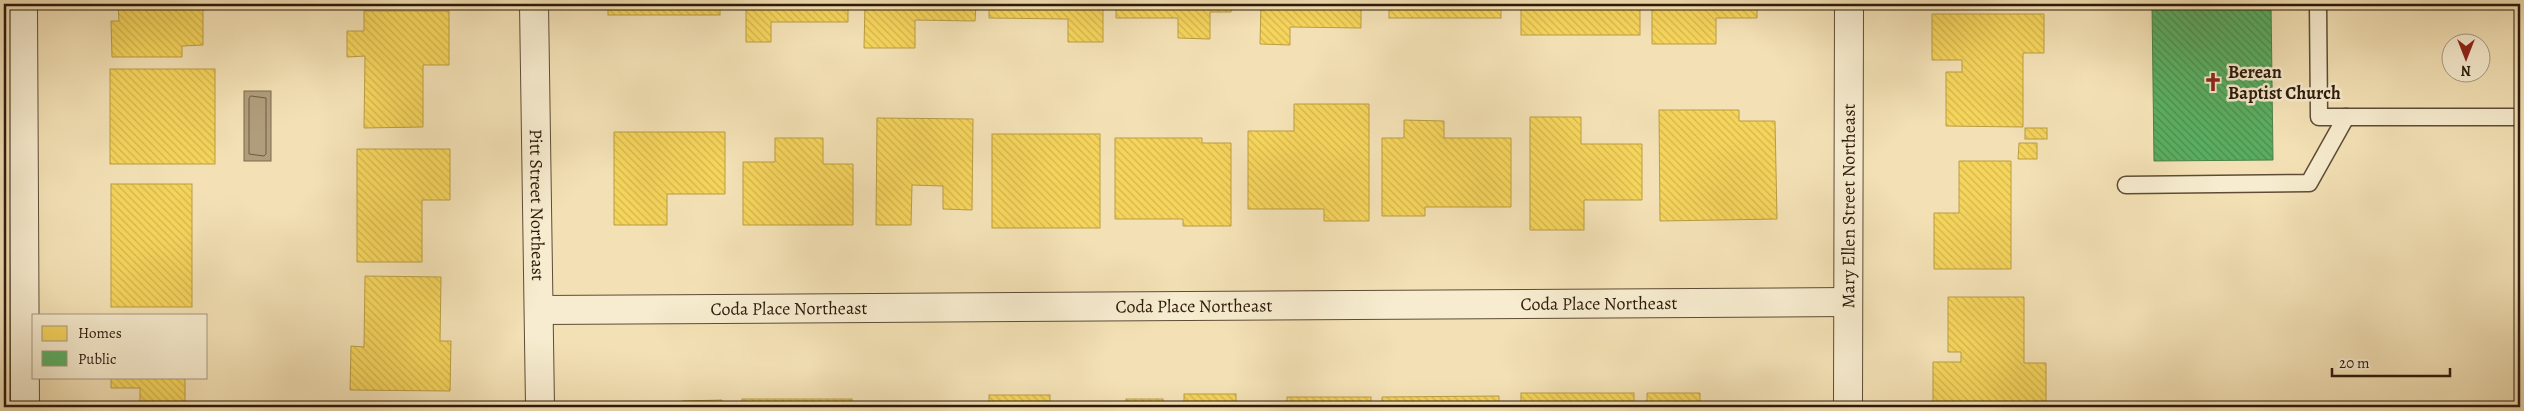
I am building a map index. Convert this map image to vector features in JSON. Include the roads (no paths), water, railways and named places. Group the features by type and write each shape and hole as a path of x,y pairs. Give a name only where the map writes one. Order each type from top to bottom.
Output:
{"street":[{"path":"23,4 25,407"},
{"name":"Pitt Street Northeast","path":"534,4 540,407"},
{"name":"Mary Ellen Street Northeast","path":"1848,407 1849,4"},
{"name":"Coda Place Northeast","path":"540,310 1847,302"}],"lane":[{"path":"2318,4 2319,118 2520,117"},
{"path":"2126,185 2310,183 2346,118"}],"water":[{"path":"244,91 271,91 271,161 244,161"}],"place":[{"name":"Berean Baptist Church","path":"2213,82"}]}
